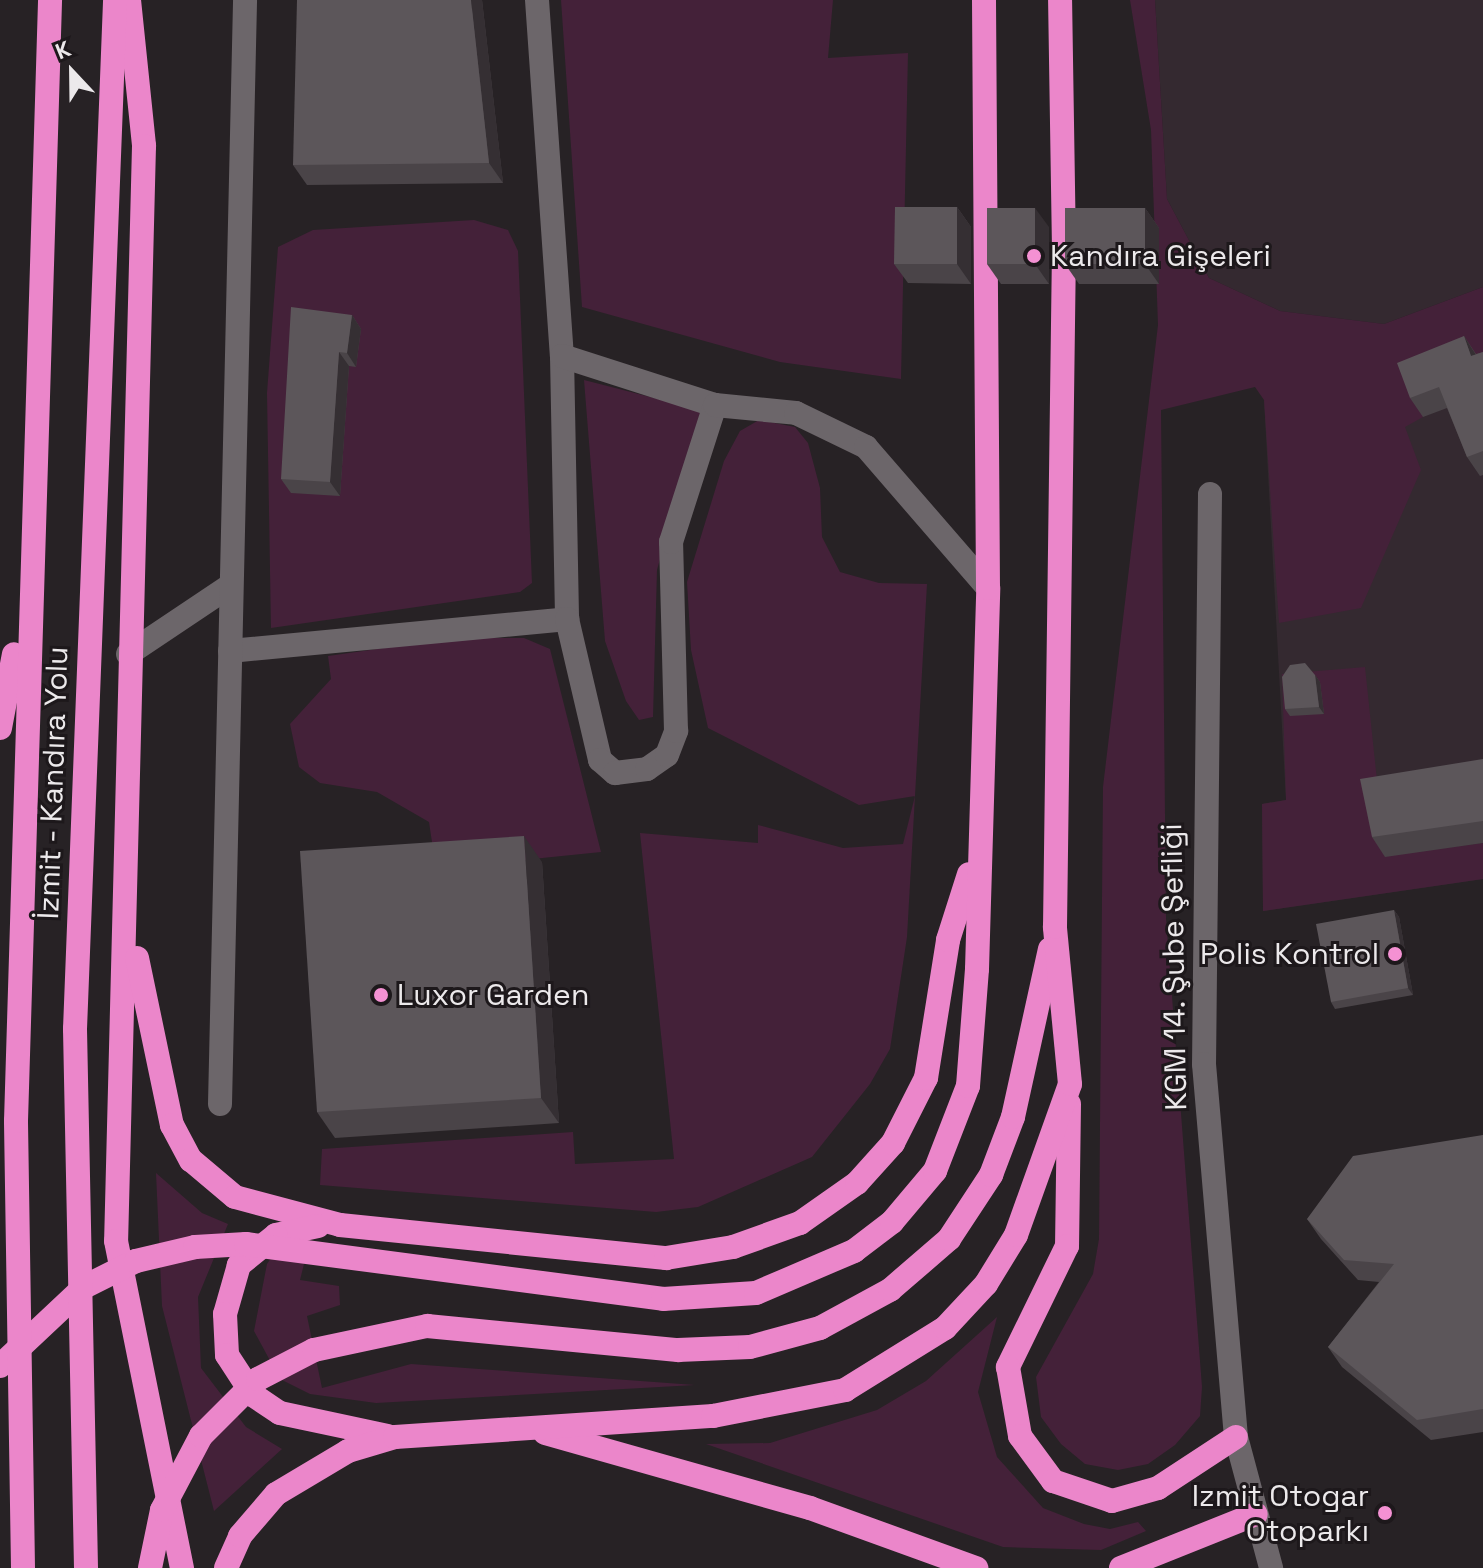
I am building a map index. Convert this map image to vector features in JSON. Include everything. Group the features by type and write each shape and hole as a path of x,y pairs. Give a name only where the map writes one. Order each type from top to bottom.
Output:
{"highway":[{"name":"İzmit - Kandıra Yolu","path":"23,1568 19,1469 16,1121 27,585 50,0"},
{"name":"İzmit - Kandıra Yolu","path":"86,1568 79,1457 75,1029 115,0"},
{"path":"129,0 144,146 128,654 128,910 116,1241 182,1568"},
{"path":"0,1366 75,1294 136,1261 246,1244 705,1300 796,1281 854,1251 892,1222 935,1171 963,1108 977,969 976,848 988,588 984,0"},
{"path":"1060,0 1064,250 1055,927 1070,1084 1067,1246 1008,1367 1020,1436 1053,1481 1112,1501 1158,1488 1236,1437"},
{"path":"0,728 27,585"},
{"path":"128,910 160,1089 191,1160 235,1197 340,1225 666,1258 733,1247 800,1223 863,1177 914,1109 934,1048 948,940 976,848"},
{"path":"150,1568 167,1498 201,1436 258,1379 314,1350 427,1326 678,1350 739,1348 820,1328 868,1304 949,1239 991,1175 1013,1117 1055,927"},
{"path":"226,1568 251,1520 276,1494 348,1451 395,1437 762,1411 845,1390 893,1367 960,1314 998,1267 1070,1084"},
{"path":"340,1225 289,1230 244,1259 225,1314 227,1355 253,1395 280,1413 395,1437"},
{"path":"523,1427 810,1508 976,1568"},
{"path":"1121,1568 1256,1514"}],"street":[{"path":"220,1104 230,651 228,587 245,0"},
{"path":"537,0 562,356 567,619 600,760 615,773 647,769 667,755 676,731 671,542 715,405"},
{"path":"562,356 715,405 796,413 866,447 988,588"},
{"name":"KGM 14. Şube Şefliği","path":"1210,494 1201,1008 1236,1437 1271,1568"},
{"path":"128,654 228,587"},
{"path":"230,651 567,619"}],"shaded area":[{"path":"561,0 833,0 828,58 908,53 901,379 780,362 582,307"},
{"path":"1130,0 1155,0 1167,199 1209,278 1280,311 1384,324 1483,287 1483,371 1411,382 1423,417 1405,427 1421,470 1361,608 1279,623 1264,400 1255,387 1161,410 1166,918 1202,1387 1200,1416 1175,1445 1148,1464 1118,1470 1085,1464 1061,1444 1041,1417 1036,1377 1093,1274 1099,1239 1103,787 1158,325 1151,130"},
{"path":"1155,0 1483,0 1483,287 1384,324 1280,311 1209,278 1167,199"},
{"path":"474,220 508,230 518,251 532,583 520,592 271,628 267,393 278,247 313,230"},
{"path":"1483,317 1483,879 1263,911 1262,804 1286,800 1264,400"},
{"path":"584,380 701,410 657,570 653,717 639,720 626,701 605,641"},
{"path":"759,420 795,427 808,443 820,488 822,537 840,572 879,583 927,584 915,796 859,805 708,728 691,650 687,582 724,461 740,431"},
{"path":"454,638 524,638 550,649 601,852 436,869 429,822 377,792 320,783 299,767 290,724 331,679 328,656"},
{"path":"1365,667 1385,856 1483,843 1483,879 1263,911 1262,804 1286,800 1282,674"},
{"path":"915,796 907,937 890,1049 870,1084 812,1157 698,1207 656,1212 320,1185 322,1149 573,1132 575,1164 674,1159 640,833 758,843 758,825 843,848 903,844"},
{"path":"156,1173 202,1213 228,1224 198,1297 201,1368 246,1427 282,1449 214,1511 162,1306"},
{"path":"311,1236 300,1280 339,1286 340,1305 307,1316 322,1388 411,1364 695,1385 376,1403 310,1394 280,1379 254,1331 267,1264 281,1243"},
{"path":"997,1317 978,1392 997,1457 1043,1508 1084,1524 1110,1529 1138,1522 1146,1531 1101,1550 1003,1547 706,1444 770,1443 877,1410 926,1381"}],"building":[{"path":"297,0 471,0 489,163 293,165"},
{"path":"895,207 957,207 957,264 894,264"},
{"path":"987,208 1035,208 1035,264 987,264"},
{"path":"1065,208 1145,208 1145,264 1065,264"},
{"path":"291,307 352,315 347,353 339,352 330,482 281,479"},
{"path":"1464,336 1471,356 1483,352 1483,451 1467,457 1439,387 1410,398 1397,363"},
{"path":"1305,663 1315,675 1319,707 1285,709 1282,677 1290,665"},
{"path":"1483,759 1483,821 1372,837 1360,779"},
{"name":"Luxor Garden","path":"524,836 541,1098 317,1112 300,851"},
{"path":"1394,910 1408,988 1331,1002 1316,924"},
{"path":"1483,1135 1483,1409 1417,1420 1328,1347 1394,1264 1344,1260 1307,1219 1353,1156"}],"place":[{"name":"Kandıra Gişeleri","path":"1034,256"},
{"name":"Polis Kontrol","path":"1395,954"},
{"name":"Luxor Garden","path":"381,995"},
{"name":"Izmit Otogar Otoparkı","path":"1385,1513"}]}
